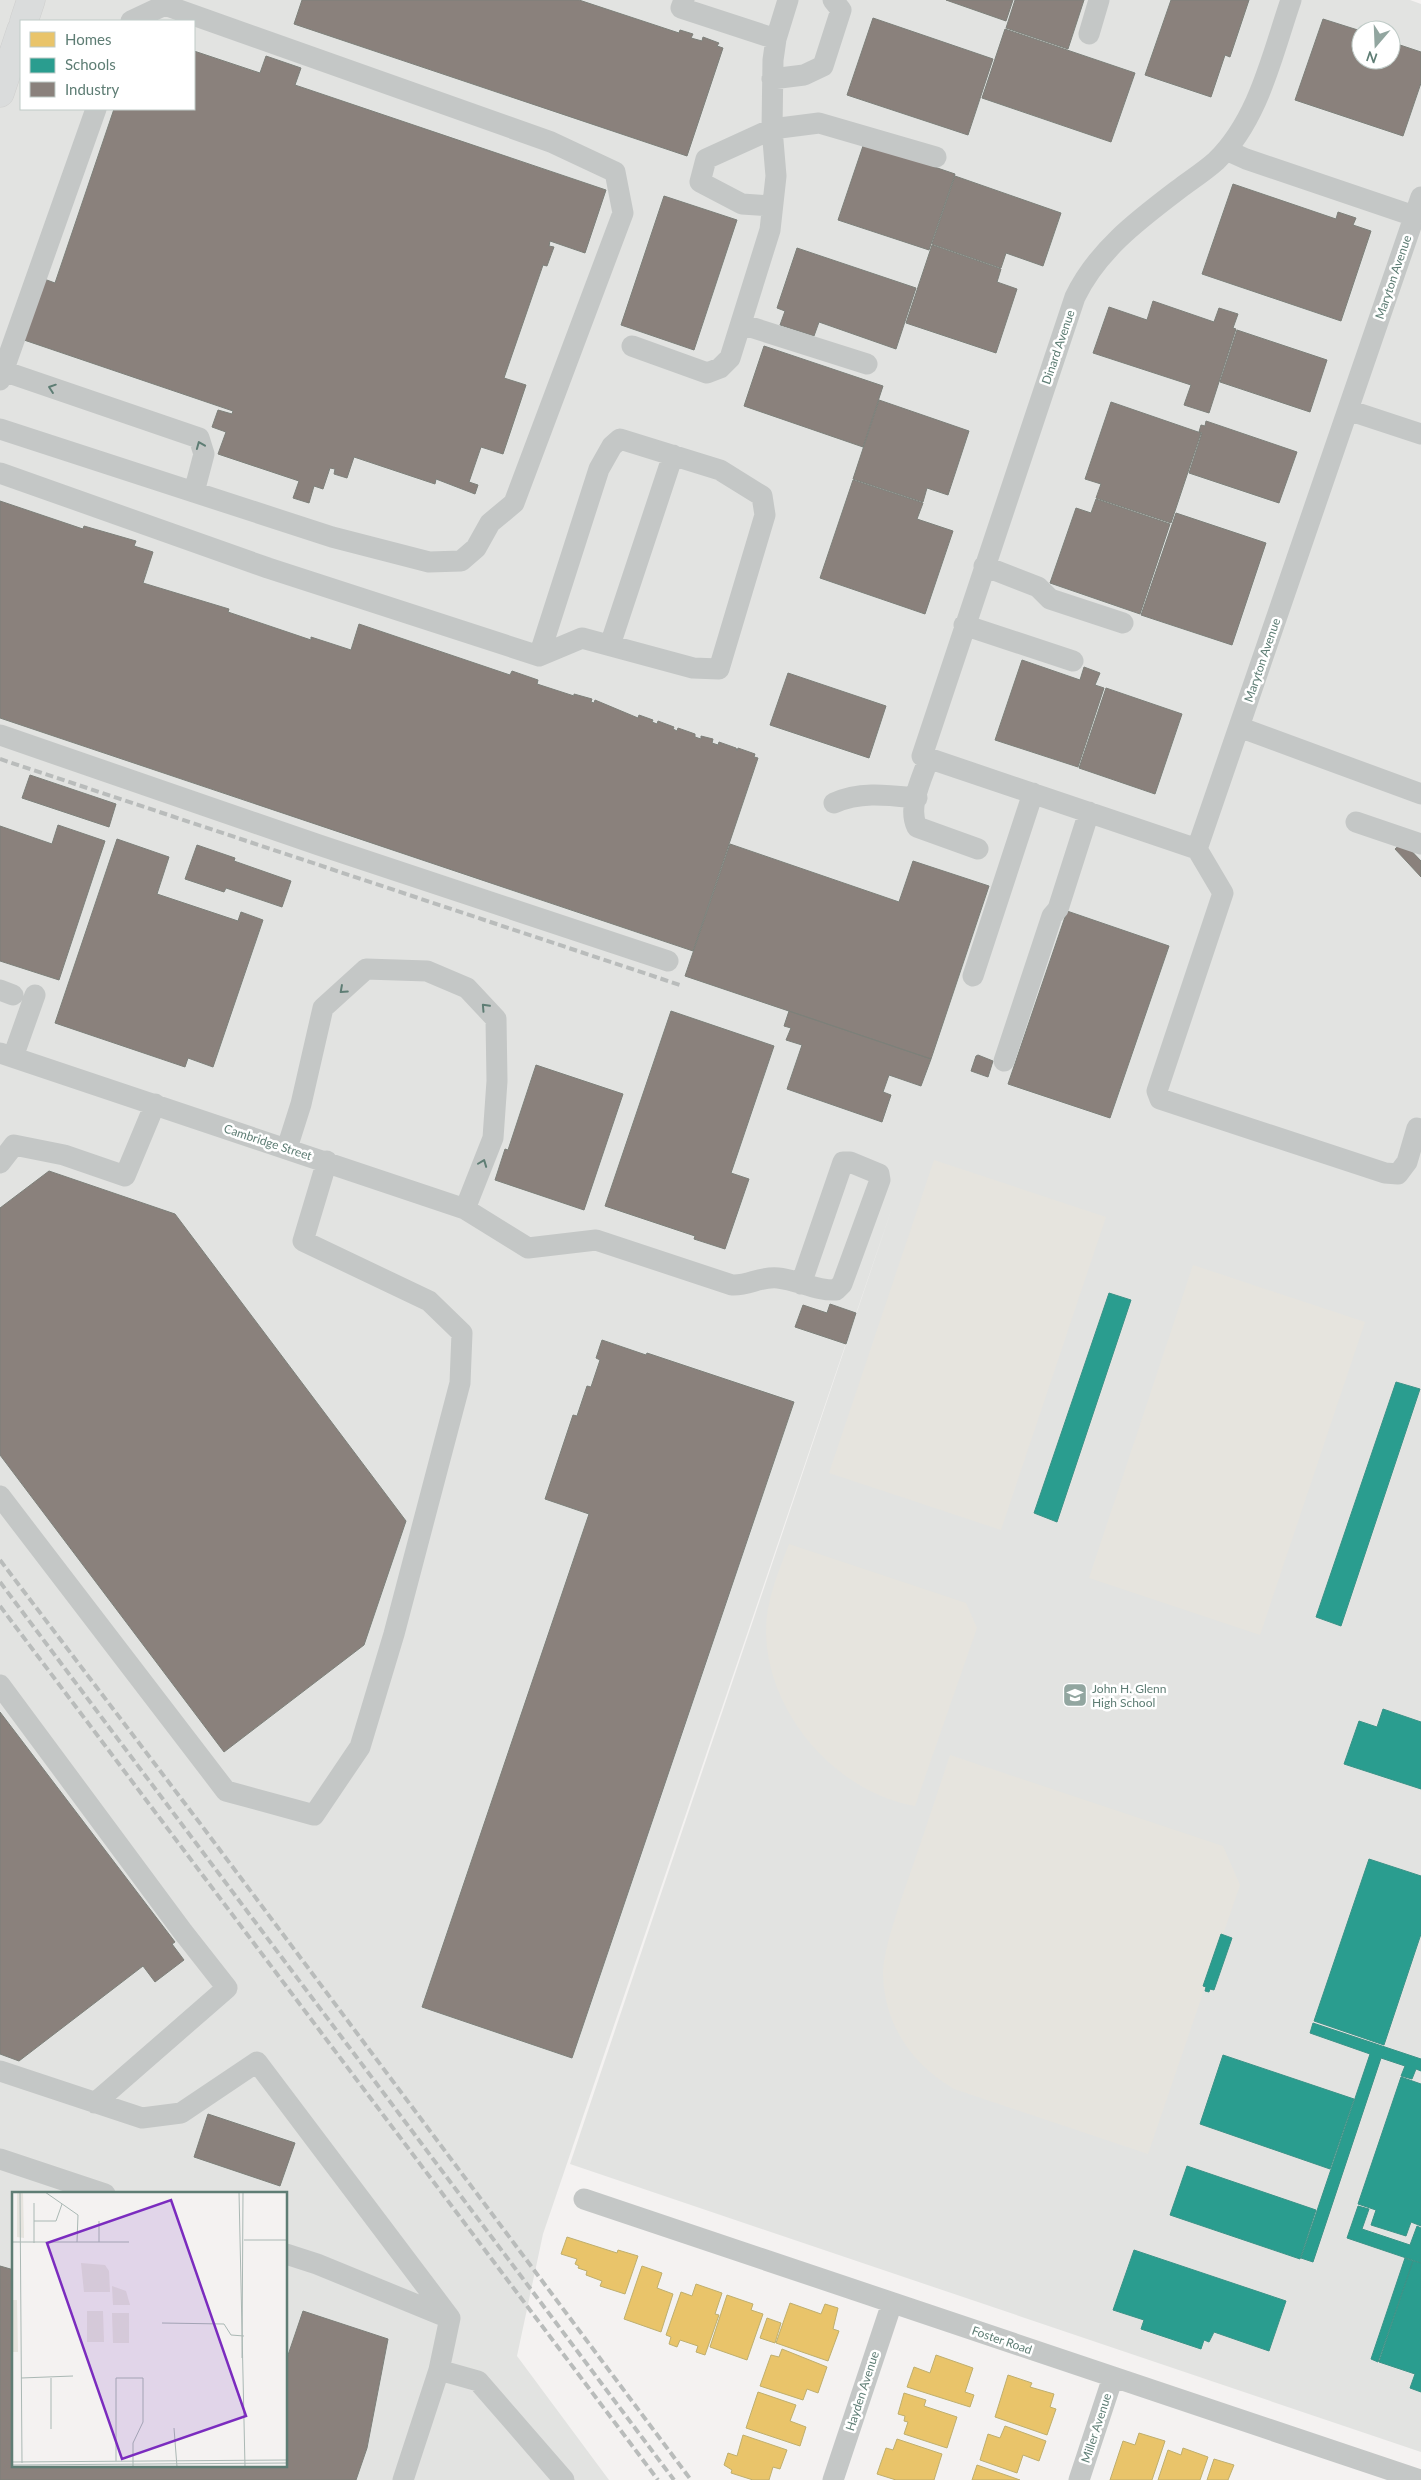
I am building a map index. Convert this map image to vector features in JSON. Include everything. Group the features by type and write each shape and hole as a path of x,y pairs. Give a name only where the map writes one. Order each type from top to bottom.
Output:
{"main road":[{"path":"24,20 31,0"},
{"path":"0,93 20,33"}],"street":[{"path":"684,0 681,8 776,39"},
{"path":"632,346 707,373 720,368 730,358 770,230 776,176 772,129 772,79 776,39 788,0"},
{"path":"772,79 804,75 823,66 841,10 834,0"},
{"path":"1089,34 1099,0"},
{"name":"Dinard Avenue","path":"978,849 917,827 913,810 926,757 964,625 1074,297 1084,278 1108,248 1140,219 1216,161 1226,150 1247,121 1256,103 1291,0"},
{"path":"0,429 332,537 429,562 461,561 476,548 490,523 514,502 623,213 615,172 550,142 165,5 133,20"},
{"path":"96,110 1,376 198,438 204,454 194,492"},
{"path":"772,206 742,204 700,182 706,159 772,129 819,123 936,157"},
{"path":"1226,150 1246,159 1418,206"},
{"name":"Maryton Avenue","path":"1197,849 1418,206"},
{"path":"741,324 866,364"},
{"path":"1348,410 1421,434"},
{"path":"0,472 268,568 539,656 582,638 693,668 720,669 765,515 762,496 720,470 620,439 612,446 599,469 539,656"},
{"path":"610,645 673,455"},
{"path":"984,566 1038,587 1050,598 1123,623"},
{"path":"964,625 1073,661"},
{"path":"1239,727 1421,794"},
{"path":"0,735 319,845 668,961"},
{"path":"926,757 1197,849 1223,893 1157,1091 1160,1099 1385,1173 1398,1174 1407,1162 1417,1128"},
{"path":"973,976 1033,793"},
{"path":"834,803 849,796 872,795 916,798"},
{"path":"1004,1061 1052,916 1058,909 1089,812"},
{"path":"1356,822 1421,844"},
{"path":"286,1148 301,1104 323,1008 366,969 427,971 467,988 496,1019 498,1081 493,1138 465,1209"},
{"path":"7,1055 34,995"},
{"name":"Cambridge Street","path":"7,1055 327,1161 465,1209 528,1248 596,1240 732,1285 745,1286 760,1278 778,1278 801,1284"},
{"path":"0,1163 14,1145 64,1155 125,1176 155,1104"},
{"path":"0,1496 226,1791 314,1815 360,1747 394,1634 460,1384 462,1333 429,1301 303,1241 327,1161"},
{"path":"843,1162 850,1162 879,1174 880,1180 842,1284 836,1290 827,1290 801,1284 843,1162"},
{"path":"0,1685 183,1932 227,1988 95,2102"},
{"path":"0,2071 142,2118 181,2113 258,2062 450,2318 439,2370 403,2480"},
{"path":"0,2159 99,2192"},
{"name":"Foster Road","path":"584,2199 1420,2480"},
{"path":"288,2255 318,2264 450,2318"},
{"name":"Hayden Avenue","path":"833,2480 892,2303"},
{"path":"439,2370 478,2381 564,2480"},
{"name":"Miller Avenue","path":"1079,2480 1113,2377"}],"shaded area":[{"path":"0,0 1410,0 1421,4 1421,2452 570,2164 893,1205 543,2234 517,2356 609,2480 0,2480"},
{"path":"934,1160 1106,1217 1001,1530 829,1473"},
{"path":"1193,1265 1365,1322 1260,1635 1089,1578"},
{"path":"789,1544 966,1603 977,1628 915,1806 886,1798 859,1785 834,1767 812,1745 794,1721 779,1694 770,1665 766,1623 773,1588"},
{"path":"950,1755 1223,1846 1240,1885 1148,2154 954,2089 925,2068 904,2042 895,2027 885,1994 883,1967 885,1957 890,1933"}],"building: Homes":[{"path":"567,2237 617,2253 618,2250 638,2256 625,2294 600,2286 602,2281 586,2275 587,2271 578,2268 579,2266 575,2264 577,2259 561,2254"},
{"path":"642,2266 662,2273 657,2288 673,2294 661,2332 624,2319"},
{"path":"696,2284 722,2293 715,2314 719,2315 705,2355 696,2352 698,2346 680,2340 677,2347 669,2344 671,2337 666,2335 681,2292 692,2296"},
{"path":"727,2295 753,2304 751,2310 763,2314 747,2360 710,2347"},
{"path":"790,2303 821,2314 825,2304 838,2308 833,2329 839,2331 828,2361 776,2343"},
{"path":"767,2318 781,2323 775,2343 760,2338"},
{"path":"782,2349 827,2367 818,2393 807,2389 803,2400 760,2386 771,2355 779,2357"},
{"path":"936,2355 973,2368 965,2392 974,2395 970,2407 907,2387 914,2367 930,2373"},
{"path":"1008,2375 1032,2383 1030,2387 1054,2394 1050,2407 1056,2409 1047,2435 995,2417"},
{"path":"758,2392 796,2405 790,2421 806,2427 800,2446 746,2428"},
{"path":"904,2393 926,2400 924,2406 957,2417 947,2448 904,2434 908,2422 904,2421 905,2416 898,2414"},
{"path":"1005,2426 1046,2441 1039,2461 1023,2455 1017,2473 980,2460 988,2434 1000,2438"},
{"path":"1139,2433 1165,2441 1152,2480 1110,2480 1123,2441 1135,2445"},
{"path":"743,2435 787,2450 780,2469 773,2467 769,2480 753,2480 731,2473 732,2470 724,2465 728,2453 737,2456"},
{"path":"897,2439 942,2454 934,2480 896,2480 877,2474 886,2448 893,2450"},
{"path":"1183,2448 1208,2457 1200,2480 1158,2480 1168,2450 1181,2455"},
{"path":"1214,2459 1234,2465 1228,2480 1207,2480"},
{"path":"977,2465 1020,2480 972,2480"}],"building: Schools":[{"path":"1109,1293 1131,1300 1057,1522 1034,1513"},
{"path":"1396,1382 1420,1389 1341,1626 1316,1617"},
{"path":"1383,1709 1421,1722 1421,1789 1344,1764 1359,1721 1377,1727"},
{"path":"1369,1859 1421,1876 1421,1934 1384,2045 1314,2021"},
{"path":"1221,1934 1232,1938 1214,1990 1210,1989 1209,1992 1205,1991 1206,1987 1203,1986"},
{"path":"1313,2023 1421,2059 1421,2071 1416,2069 1412,2079 1401,2076 1405,2066 1381,2058 1313,2262 1301,2258 1370,2054 1310,2033"},
{"path":"1223,2055 1354,2099 1330,2169 1200,2124"},
{"path":"1401,2077 1421,2084 1421,2226 1411,2222 1406,2236 1371,2225 1376,2210 1358,2204"},
{"path":"1187,2166 1316,2210 1300,2259 1170,2215"},
{"path":"1358,2206 1369,2209 1362,2229 1410,2245 1417,2226 1421,2228 1421,2263 1347,2238"},
{"path":"1134,2250 1286,2301 1269,2351 1214,2332 1209,2342 1204,2340 1201,2349 1141,2329 1144,2320 1113,2310"},
{"path":"1405,2258 1413,2261 1378,2362 1371,2359"},
{"path":"1413,2261 1421,2263 1421,2392 1410,2388 1415,2374 1379,2362"}],"building: Industry":[{"path":"302,0 579,0 679,33 680,30 693,34 691,38 702,41 703,37 719,43 717,46 723,48 687,156 294,24"},
{"path":"946,0 1013,0 1006,21"},
{"path":"1015,0 1084,0 1068,49 1006,28"},
{"path":"1171,0 1249,0 1230,57 1225,55 1211,97 1145,75"},
{"path":"873,18 993,59 968,135 847,95"},
{"path":"1323,19 1351,28 1351,70 1401,70 1401,45 1421,52 1421,83 1403,136 1295,100"},
{"path":"1005,29 1135,73 1111,142 982,98"},
{"path":"195,51 260,73 266,56 301,68 295,85 606,190 585,253 550,241 549,246 554,247 547,266 543,265 504,378 526,385 503,454 481,447 469,482 478,485 475,494 436,479 435,484 354,457 347,478 334,474 335,469 330,468 323,489 314,486 309,503 293,498 299,481 218,454 226,432 212,427 218,410 232,414 233,411 24,340 44,279 55,283 114,110 195,110"},
{"path":"864,143 955,174 929,250 838,220"},
{"path":"955,176 1061,213 1043,266 1006,253 1001,268 932,244"},
{"path":"1233,184 1336,219 1338,212 1356,218 1353,225 1371,231 1341,321 1202,274"},
{"path":"664,196 737,220 694,350 621,325"},
{"path":"932,245 1001,269 997,282 1017,289 996,353 906,323"},
{"path":"797,248 916,288 896,349 819,322 814,336 780,325 785,311 777,308"},
{"path":"1153,301 1214,322 1219,308 1238,314 1233,328 1236,329 1209,413 1184,405 1191,385 1093,353 1109,307 1147,320"},
{"path":"1237,330 1327,360 1310,412 1220,382"},
{"path":"764,346 883,386 863,447 744,406"},
{"path":"879,400 969,431 948,495 927,488 923,502 853,479"},
{"path":"1111,402 1201,433 1171,523 1096,498 1101,484 1085,479"},
{"path":"1206,421 1297,452 1279,503 1189,473 1202,433 1199,432 1201,425 1205,426"},
{"path":"853,480 923,503 917,519 953,531 925,614 820,578"},
{"path":"1096,499 1170,524 1140,614 1050,583 1076,508 1091,513"},
{"path":"0,501 83,529 84,526 136,541 134,546 153,552 143,583 229,609 228,612 311,640 311,637 351,650 359,624 510,675 512,671 538,680 537,684 574,696 574,694 592,699 591,702 594,703 595,700 638,718 639,715 653,720 652,722 657,724 658,721 674,727 673,729 677,731 678,728 695,734 695,737 701,739 701,736 713,739 712,743 718,745 719,742 736,748 737,751 738,748 755,754 754,757 758,758 693,951 0,718"},
{"path":"1176,513 1266,543 1232,645 1141,615"},
{"path":"1022,660 1080,680 1084,667 1100,673 1095,685 1104,688 1078,767 995,740"},
{"path":"788,673 886,706 869,758 770,725"},
{"path":"1106,688 1182,714 1155,794 1079,768"},
{"path":"30,775 116,804 109,827 22,798"},
{"path":"58,825 105,841 59,980 0,961 0,826 52,844"},
{"path":"117,839 169,857 157,894 238,921 241,912 263,920 213,1067 188,1058 185,1067 55,1023"},
{"path":"1403,842 1421,861 1421,877 1395,849"},
{"path":"730,844 899,902 913,861 989,886 931,1059 685,976"},
{"path":"197,845 235,858 234,861 291,881 282,907 226,888 224,892 185,879"},
{"path":"1067,911 1169,946 1110,1118 1008,1084"},
{"path":"671,1011 774,1046 731,1173 749,1179 725,1249 694,1239 695,1236 605,1206"},
{"path":"789,1011 931,1059 921,1086 889,1075 883,1092 891,1095 882,1122 787,1089 802,1045 786,1040 791,1028 784,1026"},
{"path":"978,1055 993,1061 988,1077 971,1071"},
{"path":"536,1065 623,1094 584,1210 495,1180 505,1149 508,1150"},
{"path":"49,1171 175,1214 406,1521 364,1645 224,1752 0,1455 0,1208"},
{"path":"830,1304 856,1313 846,1344 795,1327 803,1305 827,1313"},
{"path":"602,1340 794,1402 572,2058 422,2007 589,1514 545,1499 573,1415 577,1416 587,1386 591,1387 600,1360 596,1358"},
{"path":"0,1712 175,1942 172,1944 184,1960 155,1982 143,1966 19,2061 0,2054"},
{"path":"208,2114 295,2143 280,2186 194,2157"},
{"path":"0,2266 12,2269 12,2468 288,2468 288,2355 303,2311 388,2339 367,2448 356,2480 0,2480"}],"railway":[{"path":"0,759 680,985"},
{"path":"0,1560 202,1826 691,2480"},
{"path":"0,1582 674,2480"},
{"path":"0,1606 658,2480"}],"place":[{"name":"John H. Glenn High School","path":"1075,1695"}]}
